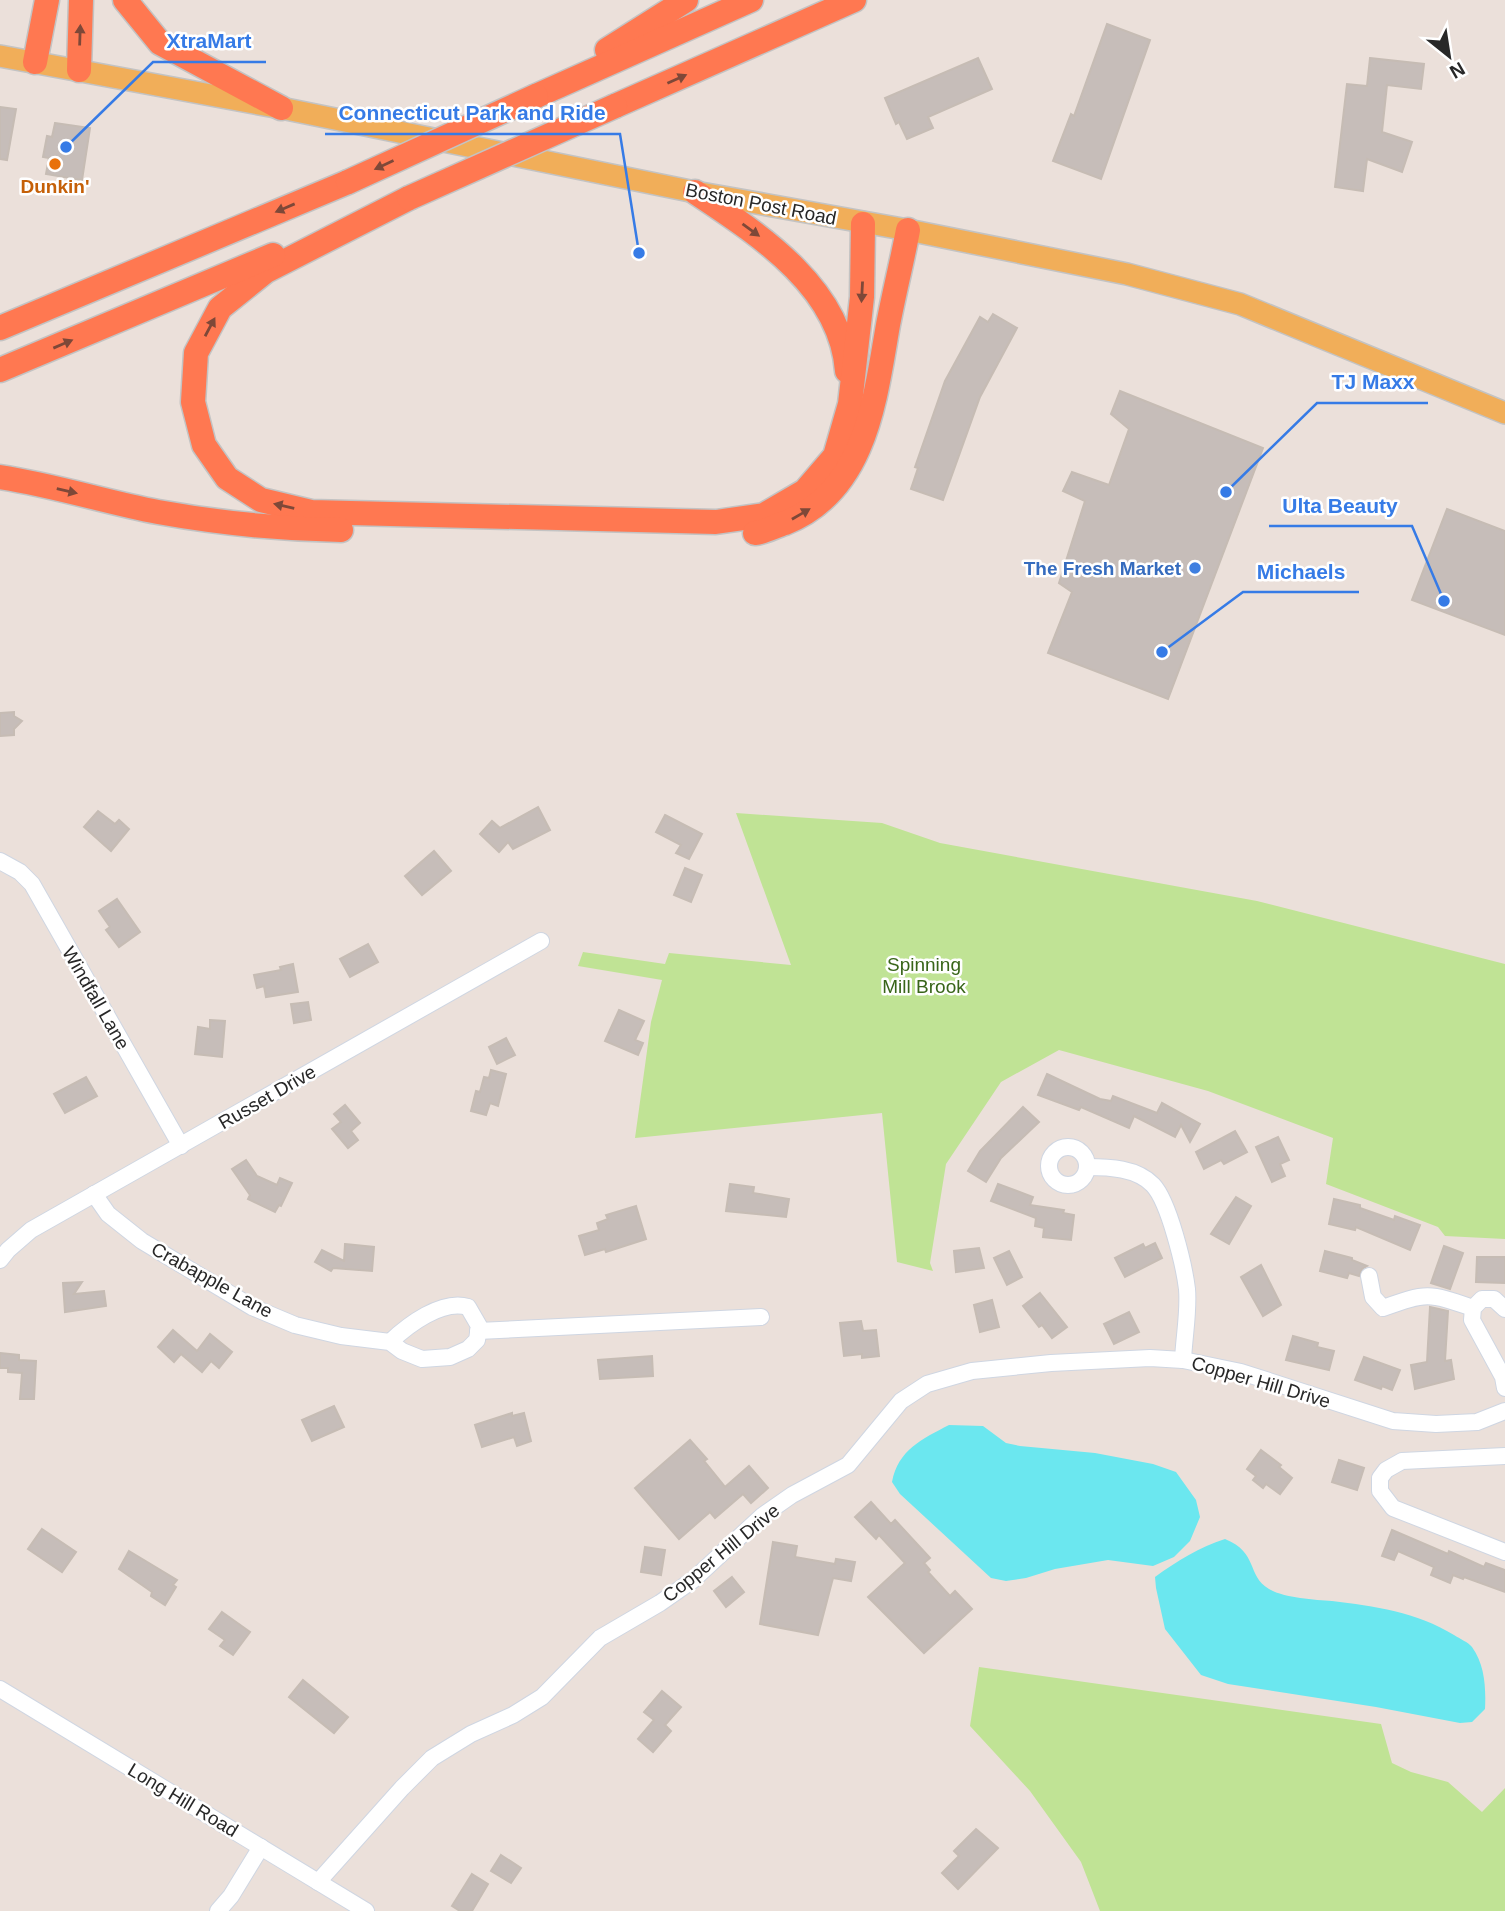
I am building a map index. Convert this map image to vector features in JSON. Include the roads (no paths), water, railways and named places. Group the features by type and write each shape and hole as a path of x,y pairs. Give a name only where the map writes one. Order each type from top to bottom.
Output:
{"highway":[{"path":"35,62 47,0"},
{"path":"79,70 81,0"},
{"path":"125,0 160,43 281,108"},
{"path":"536,96 686,0"},
{"path":"0,328 348,181 751,0"},
{"path":"0,370 409,198 854,0"},
{"path":"695,192 777,249 810,285 835,325 846,359 850,404"},
{"path":"409,198 266,271 220,308 196,353 193,402 204,445 228,478 261,500 311,512 716,522 764,515 806,491 835,456 850,404 862,297 863,224"},
{"path":"0,477 156,512 224,523 296,529 705,539 759,533 802,516 835,489 858,453 872,414 908,230"}],"main road":[{"name":"Boston Post Road","path":"0,56 281,108 695,192 908,230 1127,274 1240,304 1505,413"}],"street":[{"name":"Windfall Lane","path":"0,861 20,872 32,884 181,1146"},
{"name":"Russet Drive","path":"0,1260 31,1230 541,941"},
{"path":"1087,1167 1110,1167 1134,1173 1154,1186 1172,1224 1187,1290 1183,1360"},
{"name":"Crabapple Lane","path":"94,1194 108,1214 142,1241 252,1307 295,1325 341,1336 390,1342 402,1351 422,1359 450,1357 468,1349 477,1340 478,1331"},
{"path":"1368,1276 1373,1297 1383,1308 1419,1295 1438,1297 1473,1308"},
{"path":"1504,1378 1472,1320 1473,1308 1482,1299 1494,1299 1505,1309"},
{"path":"390,1342 401,1331 440,1308 461,1304 468,1307 475,1316 480,1326 478,1331 761,1317"},
{"name":"Copper Hill Drive","path":"318,1882 432,1758 542,1697 600,1638 693,1580 762,1516 848,1465 901,1401 927,1384 972,1371 1150,1358 1183,1360 1241,1372 1393,1421 1436,1424 1477,1422 1505,1411"},
{"path":"1505,1456 1402,1461 1386,1470 1380,1478 1380,1491 1393,1508 1505,1552"},
{"name":"Long Hill Road","path":"0,1689 366,1911"},
{"path":"218,1911 231,1896 261,1847"}],"water":[{"path":"949,1425 983,1426 1006,1443 1020,1446 1095,1453 1153,1464 1176,1472 1196,1500 1200,1517 1190,1541 1174,1557 1153,1566 1108,1560 1055,1569 1026,1578 1006,1581 991,1578 900,1494 892,1482 900,1462 913,1447"},
{"path":"1225,1539 1243,1551 1262,1583 1282,1595 1395,1611 1440,1627 1466,1642 1472,1647 1482,1669 1485,1709 1472,1722 1460,1723 1228,1684 1201,1675 1165,1629 1155,1577 1189,1555"}],"place":[{"name":"XtraMart","path":"66,147"},
{"name":"Dunkin'","path":"55,164"},
{"name":"Connecticut Park and Ride","path":"639,253"},
{"name":"TJ Maxx","path":"1226,492"},
{"name":"The Fresh Market","path":"1195,568"},
{"name":"Ulta Beauty","path":"1444,601"},
{"name":"Michaels","path":"1162,652"}],"park label":[{"name":"Spinning Mill Brook","path":"924,975"}]}
